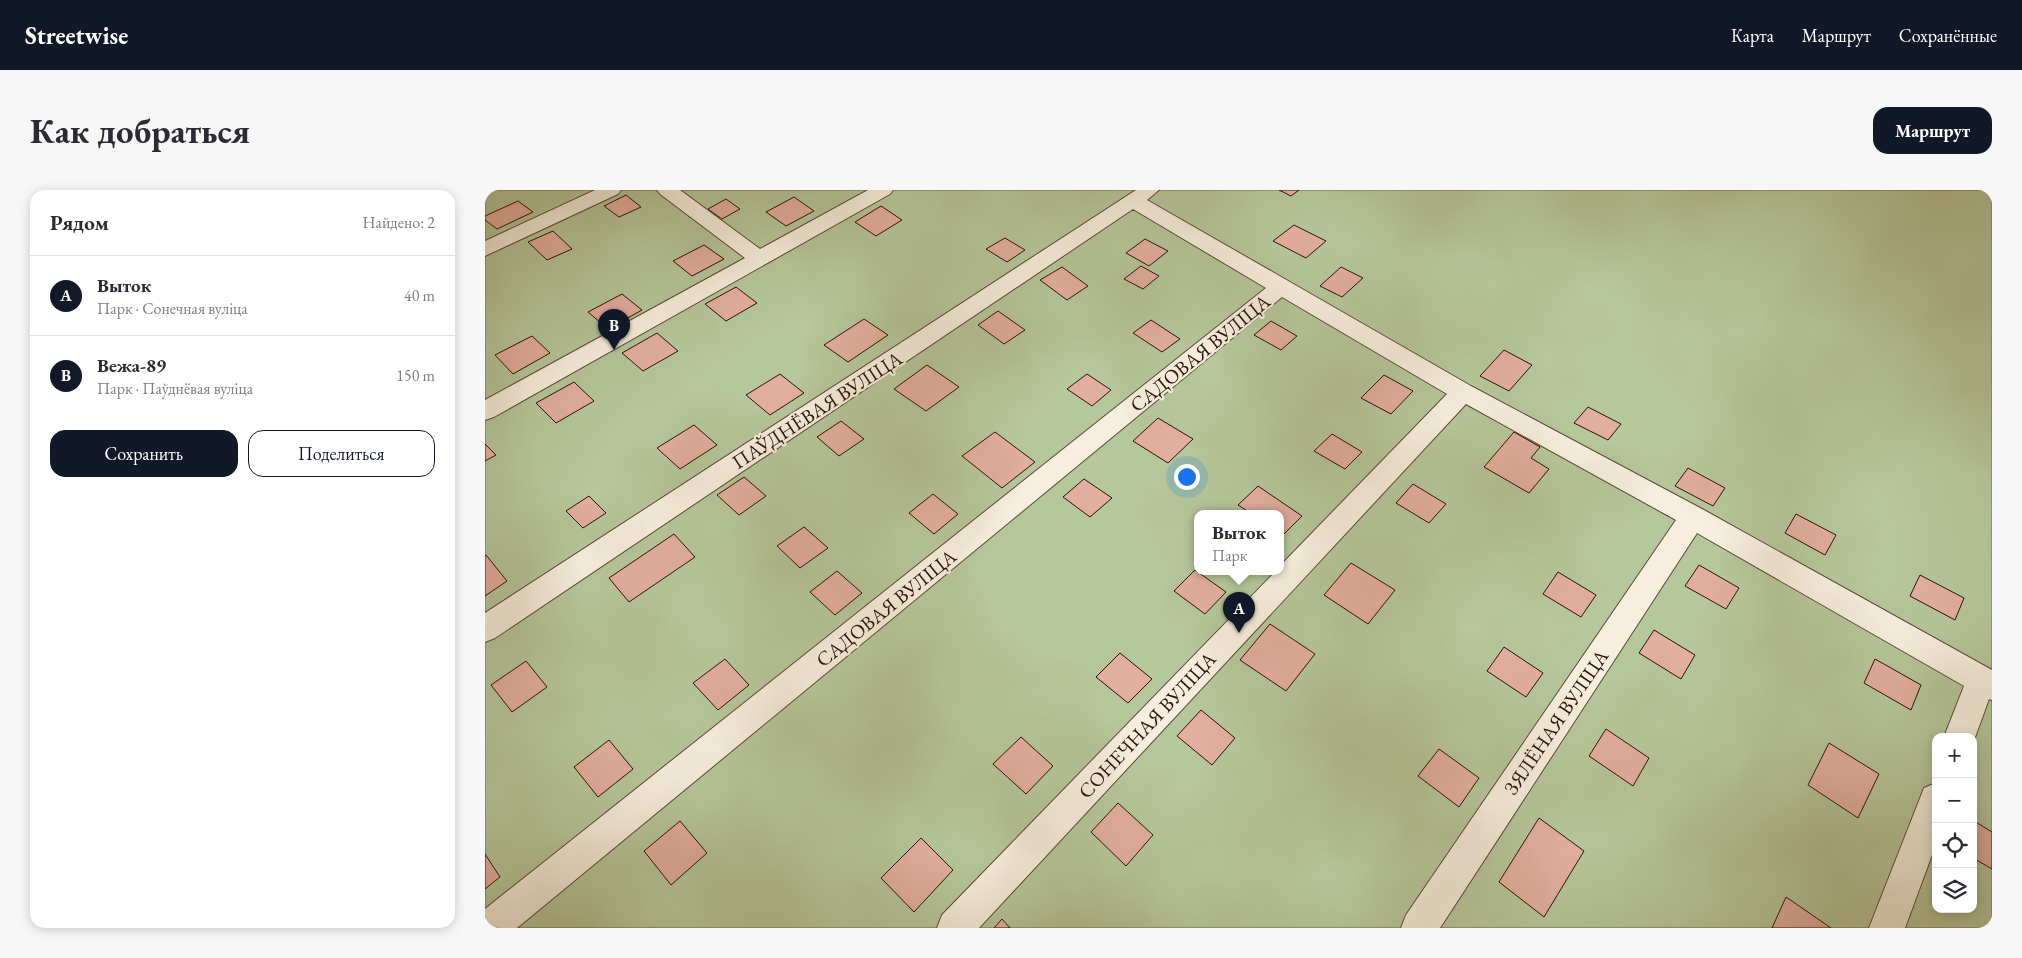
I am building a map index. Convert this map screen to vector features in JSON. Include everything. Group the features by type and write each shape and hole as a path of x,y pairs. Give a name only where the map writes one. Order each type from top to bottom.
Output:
{"street":[{"path":"485,249 611,190"},
{"path":"667,190 760,259"},
{"path":"485,412 883,190"},
{"path":"1141,195 1281,286 1463,392 1693,517 1987,683 1962,733"},
{"name":"ПАЎДНЁВАЯ ВУЛІЦА","path":"485,629 1141,195"},
{"name":"САДОВАЯ ВУЛІЦА","path":"489,928 1281,286"},
{"name":"СОНЕЧНАЯ ВУЛІЦА","path":"955,928 1463,392"},
{"name":"ЗЯЛЁНАЯ ВУЛІЦА","path":"1419,928 1693,517"},
{"path":"1887,928 1932,810"}],"green space":[{"path":"485,190 1992,190 1992,928 485,928"}],"building":[{"path":"1279,190 1299,190 1291,196"},
{"path":"626,195 641,207 619,217 604,206"},
{"path":"794,197 814,211 786,226 766,212"},
{"path":"726,199 740,209 722,219 708,209"},
{"path":"518,201 533,212 497,229 485,220 485,216"},
{"path":"881,206 902,220 876,236 855,222"},
{"path":"1294,225 1326,241 1306,258 1273,241"},
{"path":"553,231 572,249 547,260 528,242"},
{"path":"1005,238 1025,250 1007,262 986,249"},
{"path":"1145,239 1168,251 1149,266 1126,253"},
{"path":"704,245 724,259 692,276 673,261"},
{"path":"1141,266 1159,276 1143,289 1124,279"},
{"path":"1062,267 1088,286 1067,300 1040,280"},
{"path":"1341,267 1363,278 1342,297 1320,286"},
{"path":"736,287 757,303 726,321 705,304"},
{"path":"622,294 642,310 608,329 588,312"},
{"path":"998,311 1025,330 1004,344 978,325"},
{"path":"864,319 888,335 848,362 824,345"},
{"path":"1151,320 1180,339 1162,352 1133,333"},
{"path":"1271,321 1297,336 1281,350 1254,335"},
{"path":"657,333 678,351 643,371 622,353"},
{"path":"532,336 550,353 513,374 495,355"},
{"path":"1504,350 1532,365 1509,391 1480,376"},
{"path":"927,365 959,387 926,411 894,389"},
{"path":"780,374 804,393 770,415 746,395"},
{"path":"1087,374 1111,390 1092,406 1067,389"},
{"path":"1384,375 1413,391 1391,414 1361,398"},
{"path":"574,382 594,401 556,423 536,403"},
{"path":"1588,407 1621,424 1608,440 1574,423"},
{"path":"1158,418 1193,439 1168,463 1133,441"},
{"path":"841,421 864,439 839,456 817,437"},
{"path":"694,425 717,445 680,469 657,448"},
{"path":"995,432 1035,462 1002,488 962,456"},
{"path":"1514,432 1540,447 1531,458 1549,469 1529,493 1484,467"},
{"path":"1332,434 1362,452 1345,469 1314,451"},
{"path":"485,444 496,455 485,461"},
{"path":"1688,468 1725,488 1713,506 1675,486"},
{"path":"744,477 766,496 739,515 717,495"},
{"path":"1084,479 1112,498 1090,517 1063,497"},
{"path":"1413,484 1446,504 1429,523 1396,503"},
{"path":"1258,486 1302,516 1284,534 1284,510 1246,510 1238,505"},
{"path":"933,494 958,514 934,534 909,513"},
{"path":"589,496 606,513 583,528 566,511"},
{"path":"1796,514 1836,535 1825,555 1785,533"},
{"path":"804,527 828,548 800,568 777,546"},
{"path":"674,534 695,557 629,602 609,578"},
{"path":"485,556 507,581 485,596"},
{"path":"1351,563 1395,590 1368,624 1324,595"},
{"path":"1699,565 1739,588 1726,609 1685,586"},
{"path":"837,571 862,593 835,615 810,592"},
{"path":"1194,571 1194,575 1202,575 1226,592 1205,614 1174,591"},
{"path":"1558,572 1596,595 1581,617 1543,594"},
{"path":"1920,575 1964,598 1955,620 1910,596"},
{"path":"1270,624 1315,654 1286,691 1240,660"},
{"path":"1654,630 1695,655 1681,679 1639,653"},
{"path":"1504,647 1543,673 1526,697 1487,671"},
{"path":"1120,653 1152,679 1128,703 1096,677"},
{"path":"725,659 749,685 718,710 693,683"},
{"path":"1875,659 1921,685 1911,710 1864,683"},
{"path":"526,661 547,687 512,712 491,685"},
{"path":"1201,710 1235,738 1212,765 1177,736"},
{"path":"1606,729 1649,758 1633,786 1589,756"},
{"path":"1021,737 1053,766 1026,794 993,764"},
{"path":"609,740 633,769 598,797 574,767"},
{"path":"1829,743 1879,774 1858,818 1808,785"},
{"path":"1439,749 1479,778 1459,807 1418,776"},
{"path":"1118,803 1153,835 1126,866 1091,832"},
{"path":"1539,818 1584,851 1544,917 1499,882"},
{"path":"680,821 707,853 671,885 644,851"},
{"path":"1977,823 1992,832 1992,869 1977,860"},
{"path":"921,838 953,870 914,912 881,878"},
{"path":"485,854 500,877 485,889"},
{"path":"1786,897 1831,928 1772,928"},
{"path":"1002,919 1010,928 994,928"}],"place":[{"name":"Вежа-89","path":"614,350"},
{"name":"Выток","path":"1239,633"}]}
